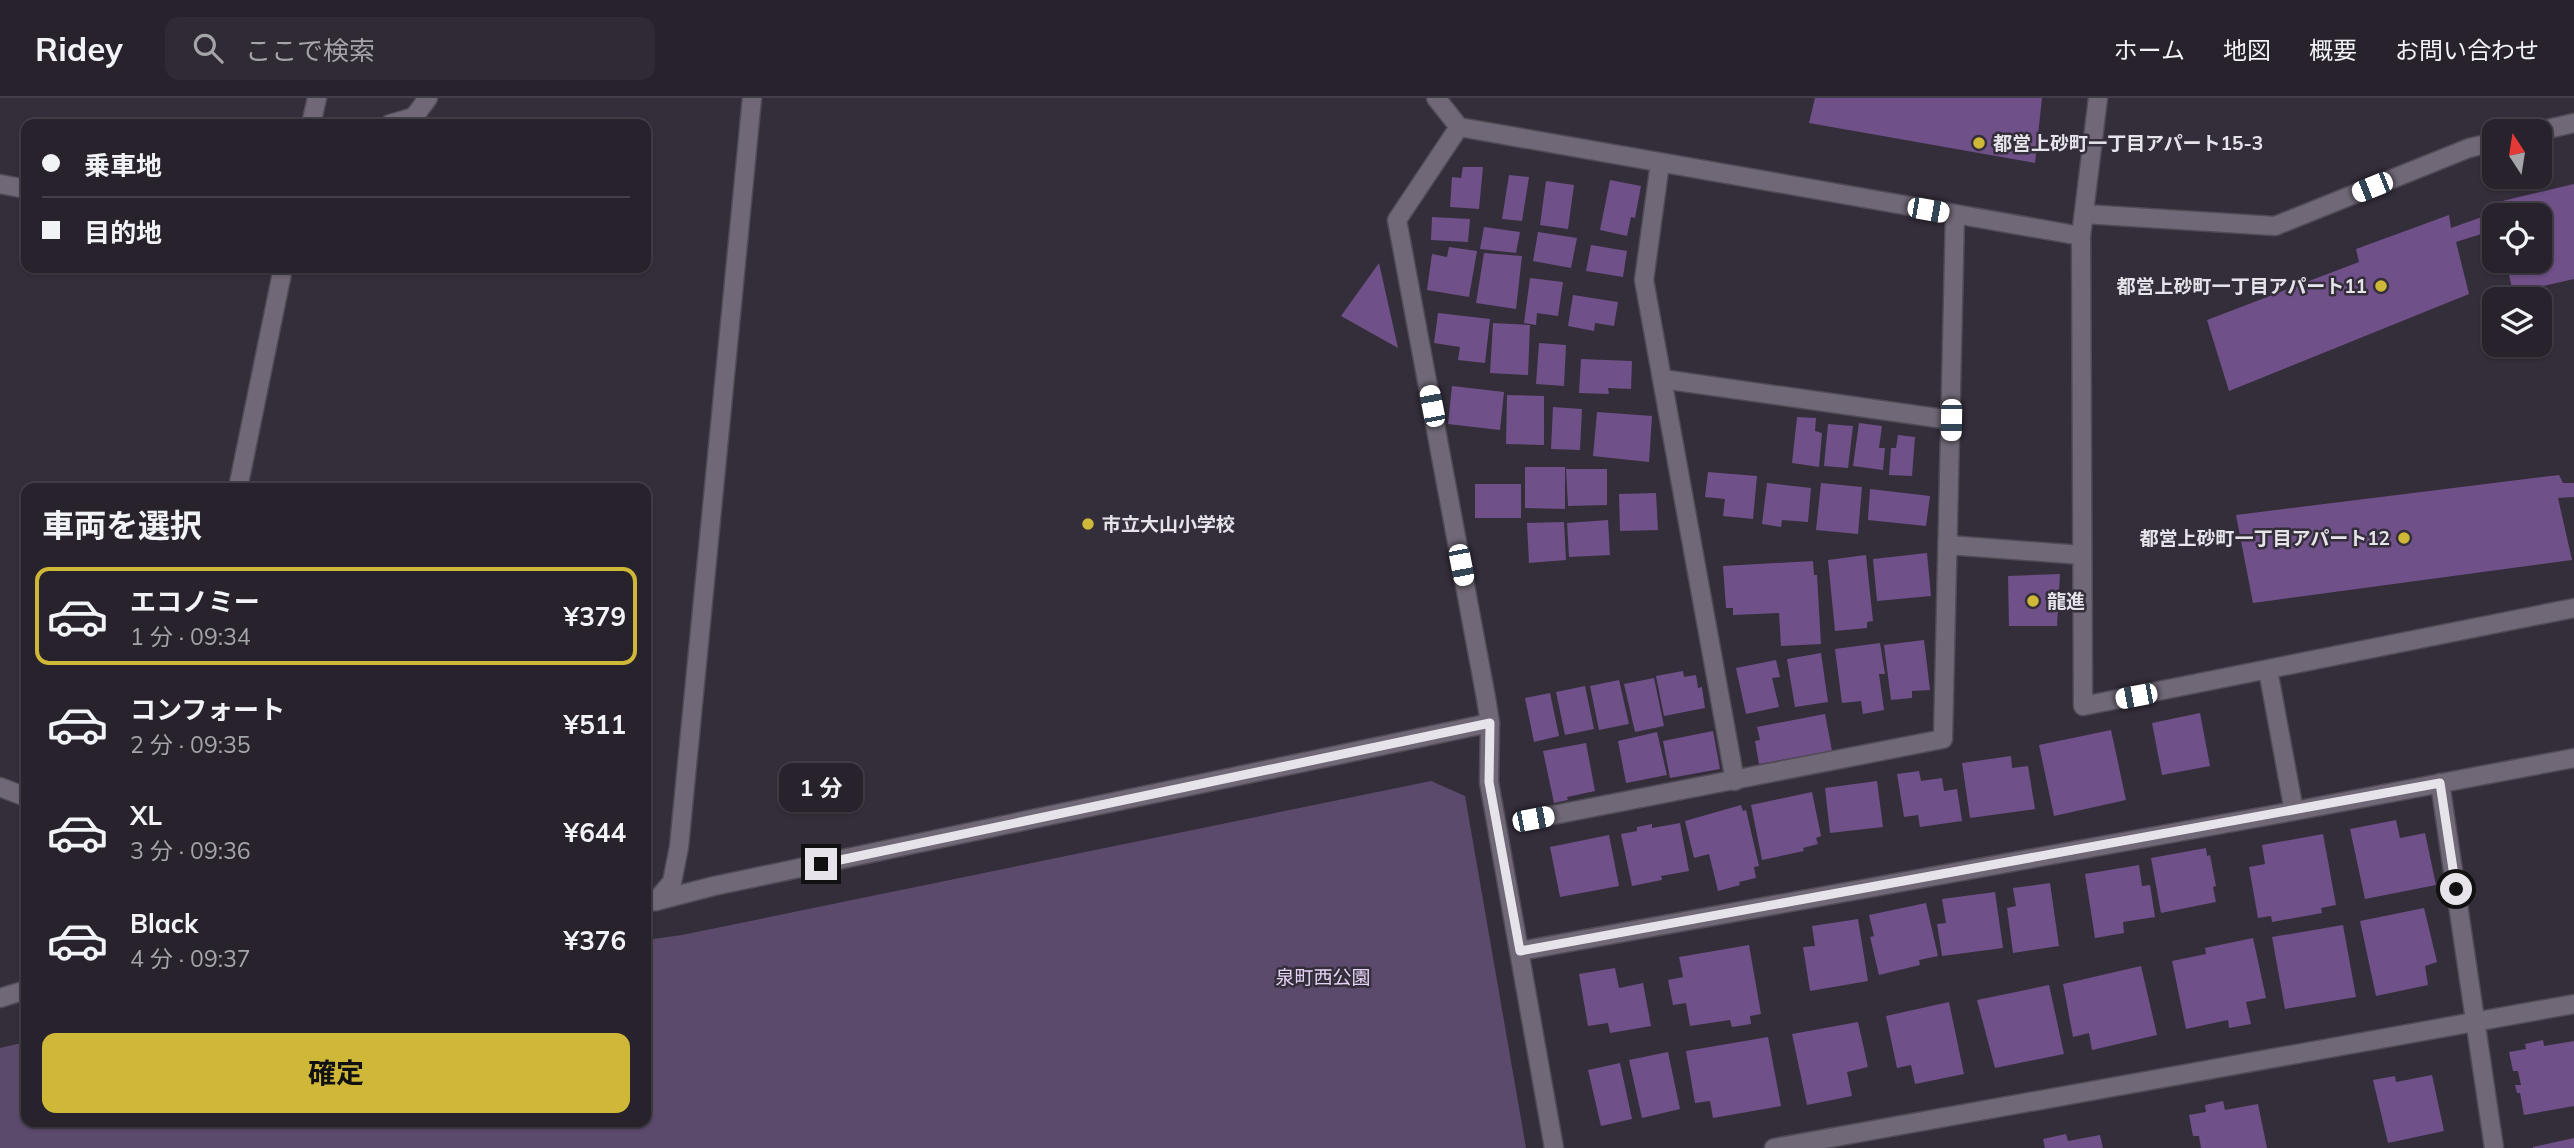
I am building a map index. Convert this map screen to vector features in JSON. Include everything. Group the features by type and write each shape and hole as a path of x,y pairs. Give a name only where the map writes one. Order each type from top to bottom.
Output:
{"street":[{"path":"312,119 317,98"},
{"path":"407,119 414,117 428,98"},
{"path":"651,901 672,882 679,847 751,98"},
{"path":"1436,98 1459,127 2081,236"},
{"path":"2098,98 2081,236 2082,706 2574,608"},
{"path":"2552,128 2574,123"},
{"path":"1459,127 1397,220 1490,723 1489,782 1554,1148"},
{"path":"2084,214 2275,226 2482,145"},
{"path":"1660,163 1644,281 1735,781"},
{"path":"0,184 21,188"},
{"path":"1533,819 1943,739 1955,214"},
{"path":"239,483 282,273"},
{"path":"1662,379 1951,420"},
{"path":"1948,545 2082,555"},
{"path":"2268,670 2294,811"},
{"path":"651,901 1490,723"},
{"path":"1520,951 2574,758"},
{"path":"2440,783 2494,1148"},
{"path":"0,787 21,795"},
{"path":"0,998 21,992"},
{"path":"1774,1148 2574,1004"}],"green space":[{"name":"泉町西公園","path":"1431,781 1465,796 1526,1148 0,1148 0,1048 21,1043 21,1127 651,1127 651,939"}],"building":[{"name":"都営上砂町一丁目アパート15-3","path":"1815,98 2042,98 2035,163 1809,123"},
{"path":"1463,167 1483,167 1479,209 1450,207 1452,177 1461,178"},
{"path":"1509,175 1529,177 1522,221 1502,219"},
{"path":"1610,180 1641,186 1635,218 1631,217 1627,236 1600,230"},
{"path":"1546,181 1574,185 1568,229 1540,225"},
{"name":"都営上砂町一丁目アパート11","path":"2574,184 2574,279 2539,287 2512,287 2509,273 2552,273 2552,203 2494,203"},
{"name":"都営上砂町一丁目アパート11","path":"2449,215 2451,228 2482,217 2482,234 2456,242 2469,294 2229,391 2207,320 2359,262 2356,249"},
{"path":"1432,217 1470,219 1468,242 1431,240"},
{"path":"1484,227 1520,232 1516,253 1480,249"},
{"path":"1538,232 1577,238 1571,268 1533,261"},
{"path":"1591,245 1627,251 1623,277 1586,271"},
{"path":"1449,247 1477,251 1469,297 1427,290 1432,254 1447,257"},
{"path":"1484,253 1522,256 1516,309 1476,303"},
{"path":"1379,263 1398,348 1341,316"},
{"path":"1530,278 1563,282 1558,316 1537,313 1536,325 1524,323"},
{"path":"1573,295 1618,302 1614,326 1595,323 1594,331 1568,326"},
{"path":"1438,313 1490,319 1485,363 1458,360 1460,347 1434,343"},
{"path":"1493,323 1530,325 1528,375 1490,373"},
{"path":"1539,343 1566,345 1564,386 1536,384"},
{"path":"1581,359 1632,361 1631,389 1608,388 1609,394 1579,393"},
{"path":"1452,386 1504,392 1500,430 1448,424"},
{"path":"1507,395 1544,396 1544,445 1506,444"},
{"path":"1553,407 1582,409 1580,450 1551,449"},
{"path":"1597,412 1652,416 1649,462 1593,456"},
{"path":"1797,417 1816,418 1815,431 1822,433 1819,467 1792,463"},
{"path":"1859,423 1882,426 1879,448 1885,448 1883,470 1853,466"},
{"path":"1828,424 1853,426 1848,468 1824,466"},
{"path":"1898,435 1915,437 1912,476 1889,475 1891,448 1896,448"},
{"path":"1525,467 1565,467 1565,509 1525,508"},
{"path":"1566,469 1607,469 1607,505 1568,506"},
{"path":"1708,472 1757,476 1753,519 1723,516 1725,499 1705,497"},
{"name":"都営上砂町一丁目アパート12","path":"2559,475 2563,483 2574,483 2574,497 2558,498 2572,560 2253,603 2236,515"},
{"path":"1767,483 1811,488 1808,522 1782,520 1781,527 1762,524"},
{"path":"1821,483 1862,487 1858,534 1816,530"},
{"path":"1475,484 1521,484 1521,518 1475,518"},
{"path":"1870,489 1930,496 1926,526 1868,520"},
{"path":"1656,493 1658,530 1620,531 1619,494"},
{"path":"1608,520 1610,555 1569,557 1567,523"},
{"path":"1564,522 1566,560 1529,563 1527,523"},
{"path":"1927,553 1931,596 1877,601 1873,559"},
{"path":"1866,555 1873,621 1867,622 1867,628 1835,631 1828,560"},
{"path":"1813,561 1814,575 1817,575 1821,644 1781,646 1779,613 1733,615 1733,608 1726,608 1723,566"},
{"name":"龍進","path":"2060,574 2057,626 2009,626 2008,576"},
{"path":"1924,640 1930,690 1912,691 1912,698 1891,700 1884,645"},
{"path":"1880,643 1885,674 1879,674 1884,710 1863,714 1861,701 1842,703 1835,649"},
{"path":"1821,653 1828,702 1795,707 1787,659"},
{"path":"1776,660 1780,677 1772,678 1779,707 1746,714 1736,668"},
{"path":"1683,671 1684,677 1696,675 1698,688 1702,687 1705,708 1664,716 1656,676"},
{"path":"1654,678 1664,726 1635,732 1624,684"},
{"path":"1619,680 1629,724 1599,730 1590,686"},
{"path":"1585,686 1594,729 1565,735 1556,692"},
{"path":"1550,693 1559,736 1534,742 1525,698"},
{"path":"2200,713 2210,766 2162,775 2152,723"},
{"path":"1825,714 1832,751 1759,764 1755,741 1760,740 1757,727"},
{"path":"2111,730 2126,800 2054,816 2039,745"},
{"path":"1713,731 1720,769 1670,778 1663,741"},
{"path":"1657,732 1667,775 1626,783 1618,741"},
{"path":"1586,743 1595,791 1567,797 1568,800 1554,803 1543,751"},
{"path":"2011,756 2012,768 2028,766 2035,809 1970,818 1962,763"},
{"path":"1919,771 1921,781 1942,778 1944,791 1957,789 1962,821 1920,827 1918,815 1904,817 1897,774"},
{"path":"1877,781 1883,827 1830,833 1825,788"},
{"path":"1812,792 1821,836 1816,838 1818,844 1803,848 1804,851 1762,860 1751,805"},
{"path":"1741,805 1743,811 1746,810 1759,866 1754,867 1756,878 1718,891 1709,854 1694,858 1685,821"},
{"path":"2396,820 2400,838 2425,833 2436,885 2365,899 2350,829"},
{"path":"1680,823 1689,871 1661,876 1662,880 1632,886 1621,834 1652,824 1652,828"},
{"path":"2323,834 2336,905 2321,908 2322,913 2272,922 2271,916 2258,918 2249,867 2265,864 2262,845"},
{"path":"1609,835 1619,886 1560,897 1550,847"},
{"path":"2206,848 2216,886 2213,887 2216,902 2161,913 2151,858"},
{"path":"2139,865 2142,886 2150,885 2155,917 2123,922 2124,933 2095,938 2085,874"},
{"path":"2050,883 2059,946 2013,953 2007,908 2016,906 2013,888"},
{"path":"1995,892 2003,948 1942,956 1937,924 1946,923 1942,899"},
{"path":"1926,903 1938,956 1919,960 1920,965 1879,975 1870,937 1874,936 1869,915"},
{"path":"2424,908 2437,962 2425,966 2428,985 2376,996 2360,921"},
{"path":"1858,919 1868,981 1810,991 1803,947 1815,946 1812,926"},
{"path":"2343,925 2356,997 2285,1009 2272,937"},
{"path":"2253,938 2266,998 2246,1002 2251,1024 2229,1028 2228,1020 2186,1029 2172,961 2206,954 2205,948"},
{"path":"1749,945 1761,1014 1750,1016 1751,1024 1732,1027 1730,1020 1690,1026 1686,1003 1673,1005 1668,980 1683,977 1679,957"},
{"path":"2141,966 2157,1035 2092,1050 2089,1033 2073,1037 2063,984"},
{"path":"1615,968 1619,988 1643,983 1651,1026 1610,1033 1608,1023 1588,1026 1579,974"},
{"path":"2049,985 2064,1054 1995,1068 1977,1000"},
{"path":"1949,1002 1964,1074 1915,1084 1911,1065 1897,1068 1886,1016"},
{"path":"1858,1022 1868,1067 1847,1072 1852,1096 1807,1105 1792,1034"},
{"path":"1768,1037 1781,1106 1713,1118 1710,1101 1695,1103 1686,1051"},
{"path":"2543,1040 2544,1046 2574,1041 2574,1106 2524,1115 2520,1093 2517,1093 2515,1085 2521,1085 2518,1071 2513,1071 2509,1052 2526,1049 2525,1044"},
{"path":"1668,1052 1680,1109 1642,1118 1629,1060"},
{"path":"1620,1063 1632,1119 1601,1126 1588,1070"},
{"path":"2432,1075 2444,1131 2388,1143 2373,1080 2395,1076 2396,1082"},
{"path":"2223,1101 2225,1110 2258,1104 2267,1148 2201,1148 2199,1136 2193,1136 2189,1115 2206,1112 2205,1105"},
{"path":"2066,1134 2068,1141 2100,1135 2103,1148 2045,1148 2043,1139"},
{"path":"2574,1138 2574,1148 2533,1148 2533,1147"}],"place":[{"name":"都営上砂町一丁目アパート15-3","path":"1979,143"},
{"name":"都営上砂町一丁目アパート11","path":"2381,286"},
{"name":"市立大山小学校","path":"1088,524"},
{"name":"都営上砂町一丁目アパート12","path":"2404,538"},
{"name":"龍進","path":"2033,601"}],"route":[{"path":"821,864 1490,723 1489,782 1520,951 2440,783 2456,889"}]}
